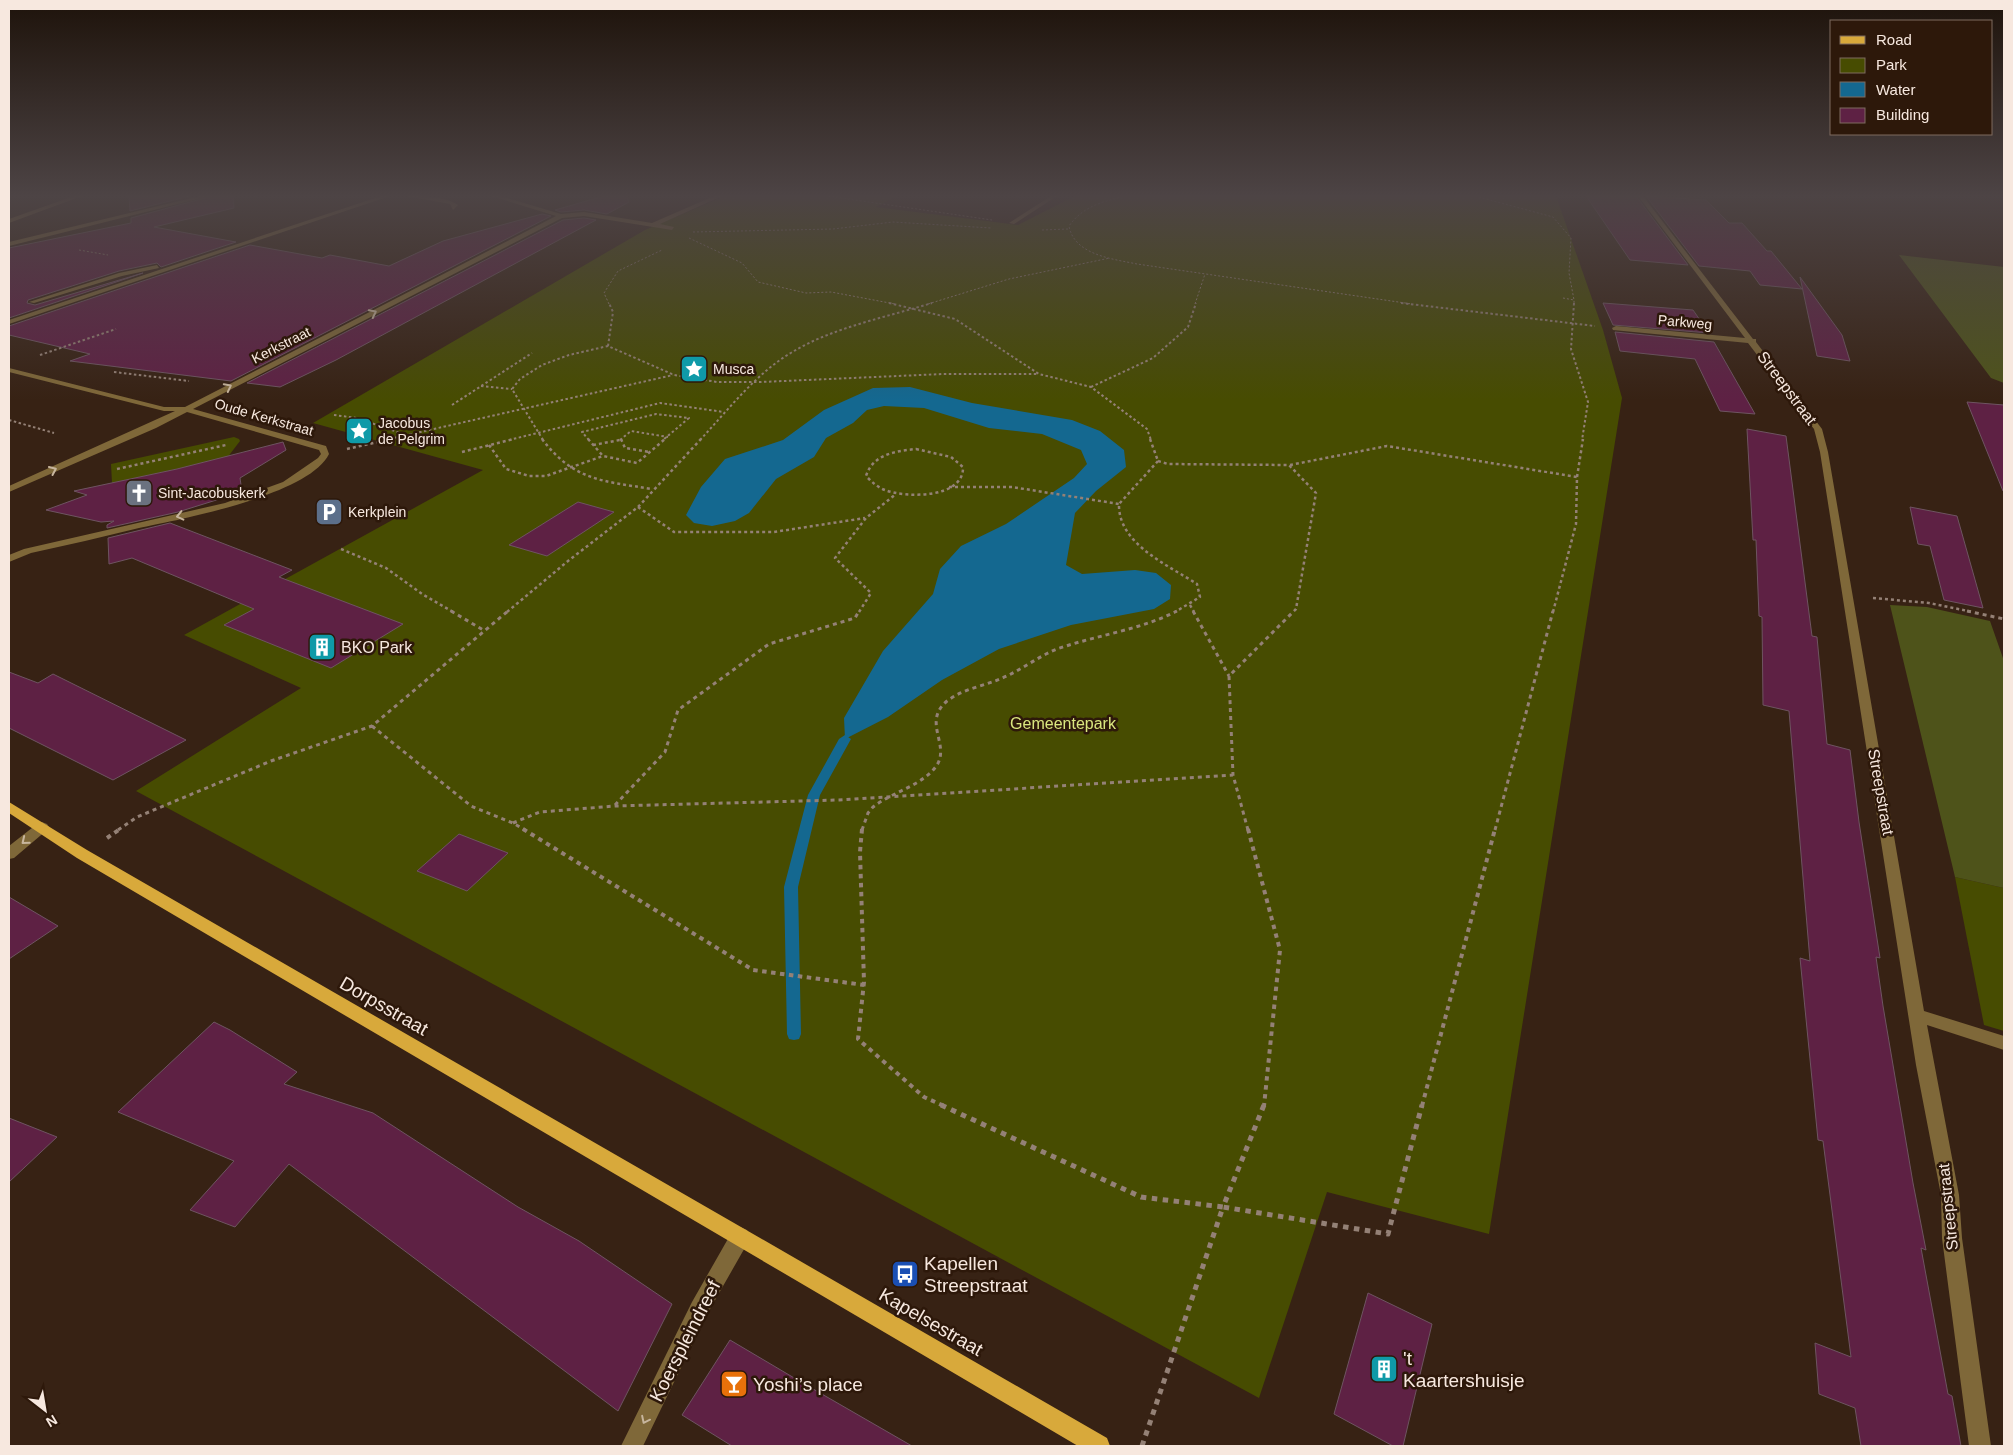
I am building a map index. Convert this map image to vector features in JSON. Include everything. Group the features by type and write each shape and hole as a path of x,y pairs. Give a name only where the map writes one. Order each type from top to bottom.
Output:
{"main road":[{"name":"Dorpsstraat","path":"9,807 82,854 740,1237"},
{"name":"Kapelsestraat","path":"740,1237 1099,1446"}],"street":[{"path":"9,322 180,264"},
{"name":"Kerkstraat","path":"9,489 154,426 468,264"},
{"name":"Streepstraat","path":"1691,264 1753,341 1818,429 1824,452 1926,1065 1950,1194 1952,1238 1980,1446"},
{"path":"32,302 121,274 177,265"},
{"name":"Parkweg","path":"1616,328 1753,341"},
{"path":"9,370 164,409 185,409"},
{"name":"Oude Kerkstraat","path":"9,559 28,551 228,505 286,484 322,460 325,454 323,448 185,409"},
{"path":"9,854 42,827"},
{"path":"1919,1016 2004,1043"},
{"name":"Koerspleindreef","path":"632,1446 699,1309 740,1237"}],"path":[{"path":"608,346 613,312 604,293 618,271 633,264"},
{"path":"743,264 758,282 806,293 831,292 914,308 955,319 1039,374"},
{"path":"82,854 137,818 272,761 372,726 485,631 638,507 652,489 754,382 794,351 836,333 1009,279 1082,264"},
{"path":"1145,264 1383,301 1616,328"},
{"path":"1569,264 1569,274 1574,300 1571,349 1588,402 1578,477 1576,524 1388,1234 1223,1207 1141,1197 924,1097 858,1039 864,985 863,889 858,850 868,812 889,797 929,775 937,765 941,748 936,719 943,706 962,692 1004,678 1054,650 1168,616 1190,605 1200,597 1197,584 1141,546 1125,529 1119,518 1119,504 1158,462 1289,465 1387,446 1578,477"},
{"path":"1091,388 1153,358 1188,328 1205,274"},
{"path":"1563,298 1574,300"},
{"path":"31,358 116,329"},
{"path":"512,389 516,382 550,360 608,346 641,362 673,374 706,380 754,382 962,372 1039,374 1091,388 1147,429 1158,462"},
{"path":"452,405 532,353"},
{"path":"108,374 116,372 194,382"},
{"path":"325,454 673,374"},
{"path":"481,386 512,389"},
{"path":"512,389 559,461 584,475 652,489"},
{"path":"462,452 660,404 725,412"},
{"path":"489,446 506,470 529,476 546,476 603,456 637,463 689,418 656,414 582,432 603,456"},
{"path":"334,415 357,418 407,435"},
{"path":"9,420 54,433"},
{"path":"593,445 620,440 631,431 668,437"},
{"path":"620,440 625,448 650,452"},
{"path":"110,470 234,445"},
{"path":"932,450 956,459 963,466 963,474 958,483 949,487 924,494 896,494 881,490 871,483 866,476 867,468 874,461 899,451 932,450"},
{"path":"1229,676 1296,609 1316,492 1289,465"},
{"path":"949,487 1012,487 1119,504"},
{"path":"614,806 666,752 678,710 770,644 855,618 871,593 835,558 866,518 896,494"},
{"path":"638,507 674,532 774,532 866,518"},
{"path":"341,549 386,568 422,594 485,631"},
{"path":"1847,596 1929,603 2004,619"},
{"path":"1142,1446 1223,1207 1264,1104 1280,950 1233,775 1229,676 1190,605"},
{"path":"372,726 471,806 513,823 753,970 864,985"},
{"path":"513,823 540,812 614,806 839,800 1233,775"}],"green space":[{"name":"Gemeentepark","path":"587,264 1580,264 1603,330 1622,398 1489,1234 1327,1192 1259,1398 136,791 301,688 184,635 483,470 313,423"},
{"path":"1906,264 1977,264 2004,267 2004,383 1991,378"},
{"path":"234,437 240,441 227,458 112,483 111,464"},
{"path":"1890,605 1927,607 1990,621 2004,661 2004,888 1955,877"},
{"path":"1955,877 2004,888 2004,1031 1984,1025"}],"water":[{"path":"910,387 972,403 1072,420 1100,431 1124,450 1126,467 1096,491 1075,513 1066,565 1082,574 1135,570 1156,573 1171,585 1170,599 1154,609 1071,625 999,649 942,680 888,717 845,739 844,718 883,651 933,594 940,569 961,546 1006,524 1074,478 1087,464 1081,450 1042,434 989,428 924,408 884,406 867,410 853,423 826,438 814,457 776,479 749,513 735,521 712,526 694,523 686,515 701,487 725,459 783,440 824,410 873,388"}],"building":[{"path":"9,264 153,264 119,271 28,300 27,303 35,305 143,273 9,318"},
{"path":"158,264 170,264 161,267"},
{"path":"194,264 378,264 389,266 394,264 458,264 231,381 70,361 90,354 9,335 9,326"},
{"path":"478,264 514,264 336,360 280,387 247,383"},
{"path":"1697,264 1782,264 1802,289 1760,285 1750,271 1699,266"},
{"path":"1800,277 1842,335 1850,361 1817,356"},
{"path":"1603,303 1693,310 1709,333 1613,325"},
{"path":"1615,332 1714,342 1755,414 1720,411 1695,359 1620,351"},
{"path":"1967,402 2004,405 2004,491 2003,491"},
{"path":"1747,429 1786,436 1812,636 1817,637 1827,744 1850,750 1880,958 1876,957 1883,1006 1926,1250 1921,1248 1948,1394 1952,1396 1961,1446 1861,1446 1855,1408 1819,1394 1815,1343 1851,1357 1823,1141 1818,1140 1800,958 1810,961 1789,711 1763,705 1762,617 1759,616 1756,540 1753,540"},
{"name":"Sint-Jacobuskerk","path":"283,442 286,450 240,478 242,492 178,512 107,528 107,525 114,521 101,522 46,510 87,495 74,491 177,469"},
{"path":"578,502 614,512 547,556 509,545"},
{"path":"1910,507 1957,516 1983,608 1944,600 1930,546 1918,544"},
{"path":"170,523 292,570 279,577 403,624 331,668 224,625 254,609 132,558 109,564 108,538"},
{"path":"9,672 38,683 53,674 186,740 113,780 9,728"},
{"path":"459,834 508,853 467,891 417,871"},
{"path":"9,897 58,926 9,959"},
{"path":"214,1022 297,1072 284,1084 373,1113 518,1207 579,1241 672,1304 618,1411 289,1164 235,1227 190,1210 234,1161 118,1112"},
{"path":"9,1118 57,1137 9,1182"},
{"name":"'t Kaartershuisje","path":"1368,1293 1432,1324 1403,1446 1393,1446 1334,1414"},
{"path":"730,1340 912,1446 732,1446 682,1415"}],"waterway":[{"path":"794,1034 791,887 814,795 845,739"}],"place":[{"name":"Musca","path":"694,369"},
{"name":"Jacobus de Pelgrim","path":"359,431"},
{"name":"Sint-Jacobuskerk","path":"139,493"},
{"name":"Kerkplein","path":"329,512"},
{"name":"BKO Park","path":"322,647"},
{"name":"Kapellen Streepstraat","path":"905,1274"},
{"name":"'t Kaartershuisje","path":"1384,1369"},
{"name":"Yoshi’s place","path":"734,1384"}]}
